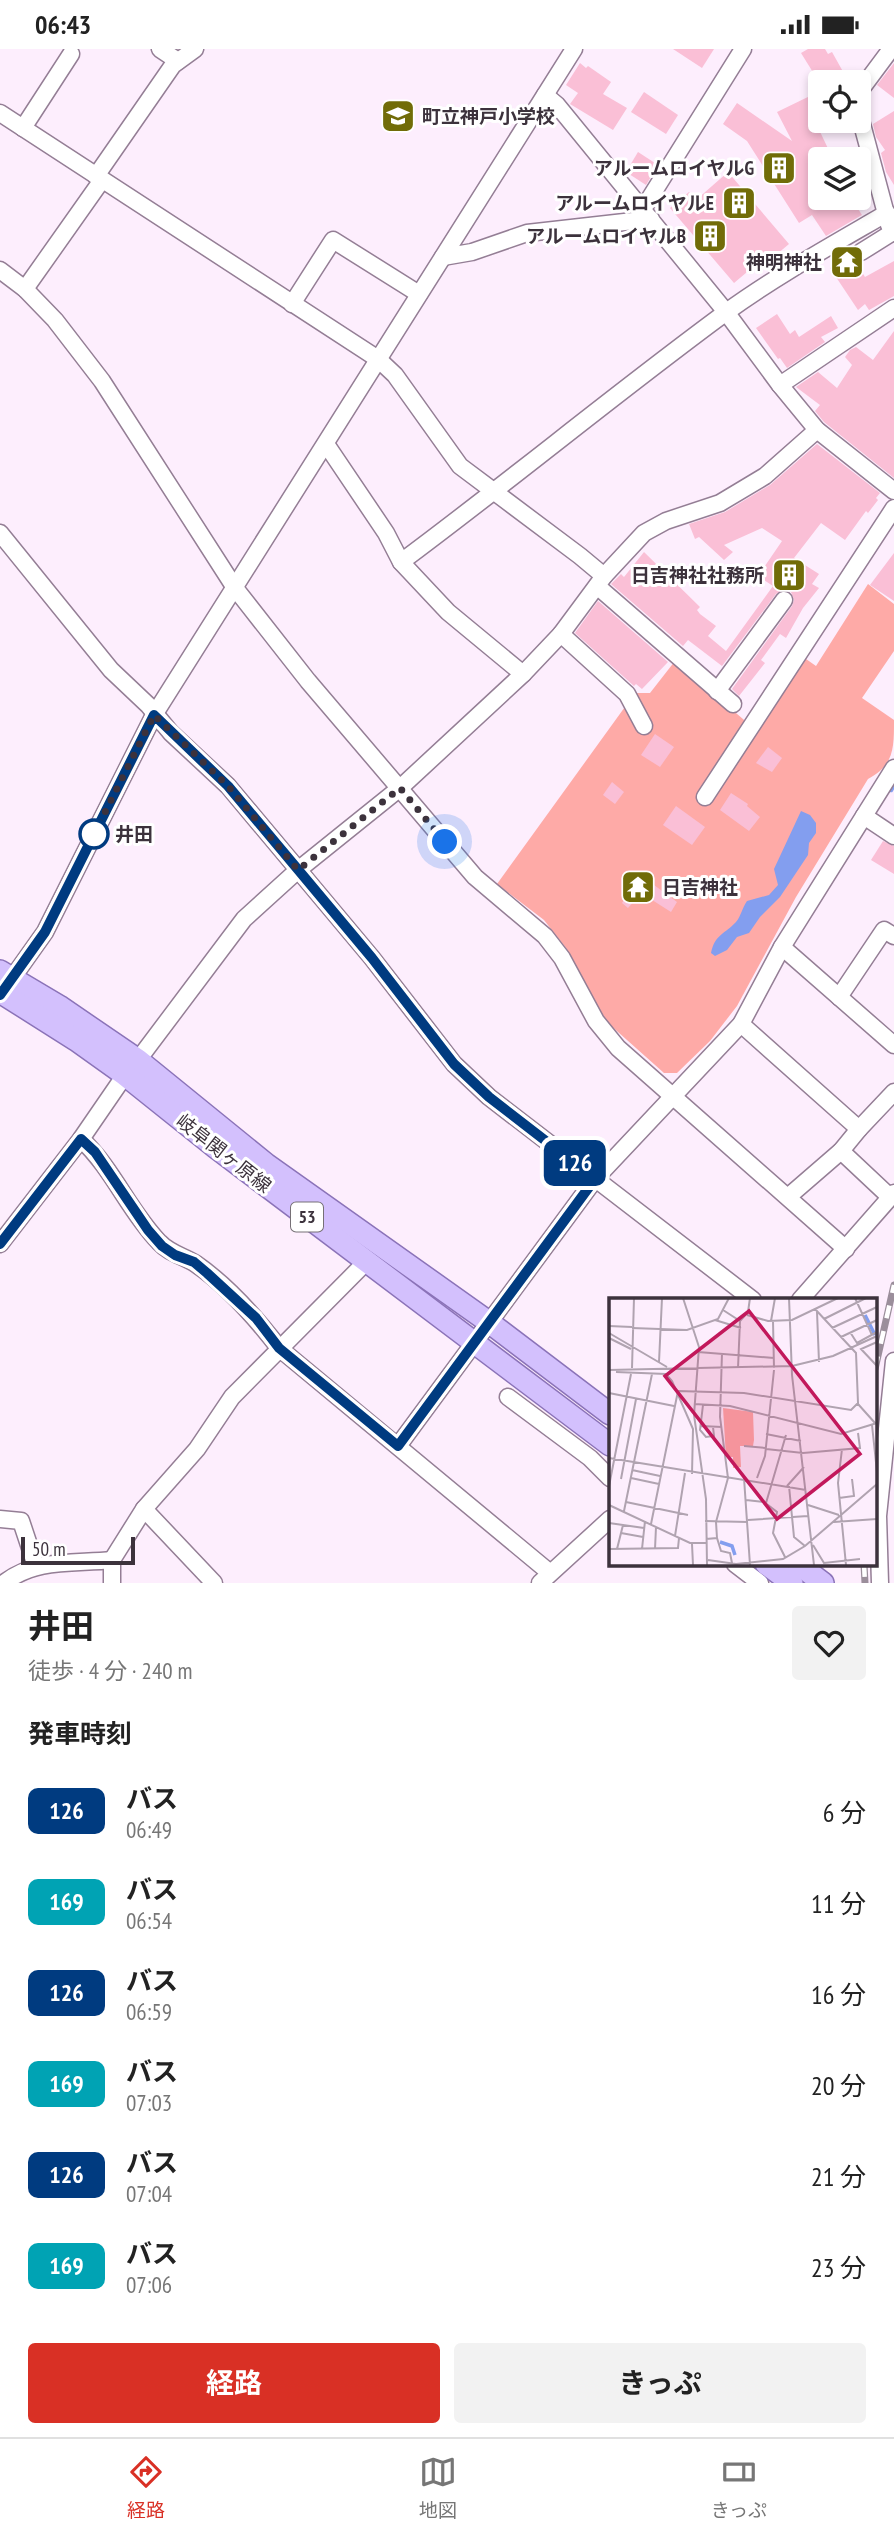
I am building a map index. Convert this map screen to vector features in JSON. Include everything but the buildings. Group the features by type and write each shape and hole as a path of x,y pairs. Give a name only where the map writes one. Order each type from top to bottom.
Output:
{"main road":[{"name":"岐阜関ヶ原線","path":"3,986 59,1006 132,1067 215,1147 609,1444"},
{"name":"岐阜関ヶ原線","path":"132,1067 490,1323 609,1412"},
{"path":"769,1566 792,1583"},
{"path":"801,1566 823,1583"}],"street":[{"path":"160,49 178,61"},
{"path":"25,289 173,65 195,49"},
{"path":"3,986 45,932 154,715 574,49"},
{"path":"647,214 743,49"},
{"path":"871,76 891,49"},
{"path":"23,128 71,54"},
{"path":"545,95 557,105 647,214 817,430 894,491"},
{"path":"0,113 378,359 395,375 460,466 580,555 601,581 733,704"},
{"path":"860,252 894,233 865,133"},
{"path":"401,562 726,312 887,213"},
{"path":"443,257 472,252 527,233 647,214"},
{"path":"292,304 333,240 419,294"},
{"path":"0,270 25,289 55,320 102,381 235,587 308,681 475,877 545,936 562,958 596,1021 618,1048 846,1249"},
{"path":"780,385 894,308"},
{"path":"0,1244 244,919 298,870 400,788 523,674 561,633 601,581 644,533 666,521 720,503 765,476 817,430"},
{"path":"326,444 386,533 401,562 448,613 523,674"},
{"path":"705,797 894,508"},
{"path":"0,533 111,670 228,786 372,958 454,1064 489,1097 750,1298"},
{"path":"717,691 784,600"},
{"path":"561,633 627,694 645,726"},
{"path":"398,1446 595,1179 741,1024 782,947 894,768"},
{"path":"864,816 894,836"},
{"path":"839,997 884,930 894,936"},
{"path":"782,947 894,1045"},
{"path":"741,1024 859,1129"},
{"path":"789,1196 842,1151 894,1092"},
{"path":"81,1139 95,1152 148,1230 162,1246 175,1255 194,1262 207,1273 256,1318 279,1348 398,1446 545,1577 609,1521"},
{"path":"802,1298 892,1195 842,1151"},
{"path":"112,1583 112,1560 144,1509 198,1448 232,1397 366,1262"},
{"path":"880,1583 878,1516 885,1416 894,1361"},
{"path":"508,1397 590,1458 609,1476"},
{"path":"144,1509 214,1583"},
{"path":"0,1519 21,1521 36,1566"},
{"path":"4,1583 36,1566 56,1562 112,1560"},
{"path":"738,1566 760,1583"}],"shaded area":[{"path":"868,584 894,604 894,651 862,698 894,720 891,755 883,768 868,779 796,897 737,1006 710,1041 677,1073 664,1073 609,1024 590,996 566,948 544,920 497,884 635,693 650,693 675,661 757,731 806,659 816,666"}],"water":[{"path":"801,811 810,815 816,823 816,833 809,843 808,855 780,897 760,917 749,933 737,937 727,950 715,956 711,953 715,942 736,922 747,901 769,895 778,885 774,869"}],"waterway":[{"path":"891,790 894,785"}],"railway":[{"path":"876,1365 894,1285"},
{"path":"864,1566 865,1583"}],"bus line":[{"name":"126","path":"0,995 45,932 154,715 228,786 372,958 454,1064 489,1097 595,1179 398,1446 279,1348 256,1318 207,1273 194,1262 175,1255 162,1246 148,1230 95,1152 81,1139 0,1244"}],"place":[{"name":"町立神戸小学校","path":"398,116"},
{"name":"アルームロイヤルG","path":"779,168"},
{"name":"アルームロイヤルE","path":"739,203"},
{"name":"アルームロイヤルB","path":"710,236"},
{"name":"神明神社","path":"847,262"},
{"name":"日吉神社社務所","path":"789,575"},
{"name":"井田","path":"94,834"},
{"name":"日吉神社","path":"638,887"}],"route":[{"path":"94,834 93,836 154,715 228,786 298,870 400,788 445,842"}]}
